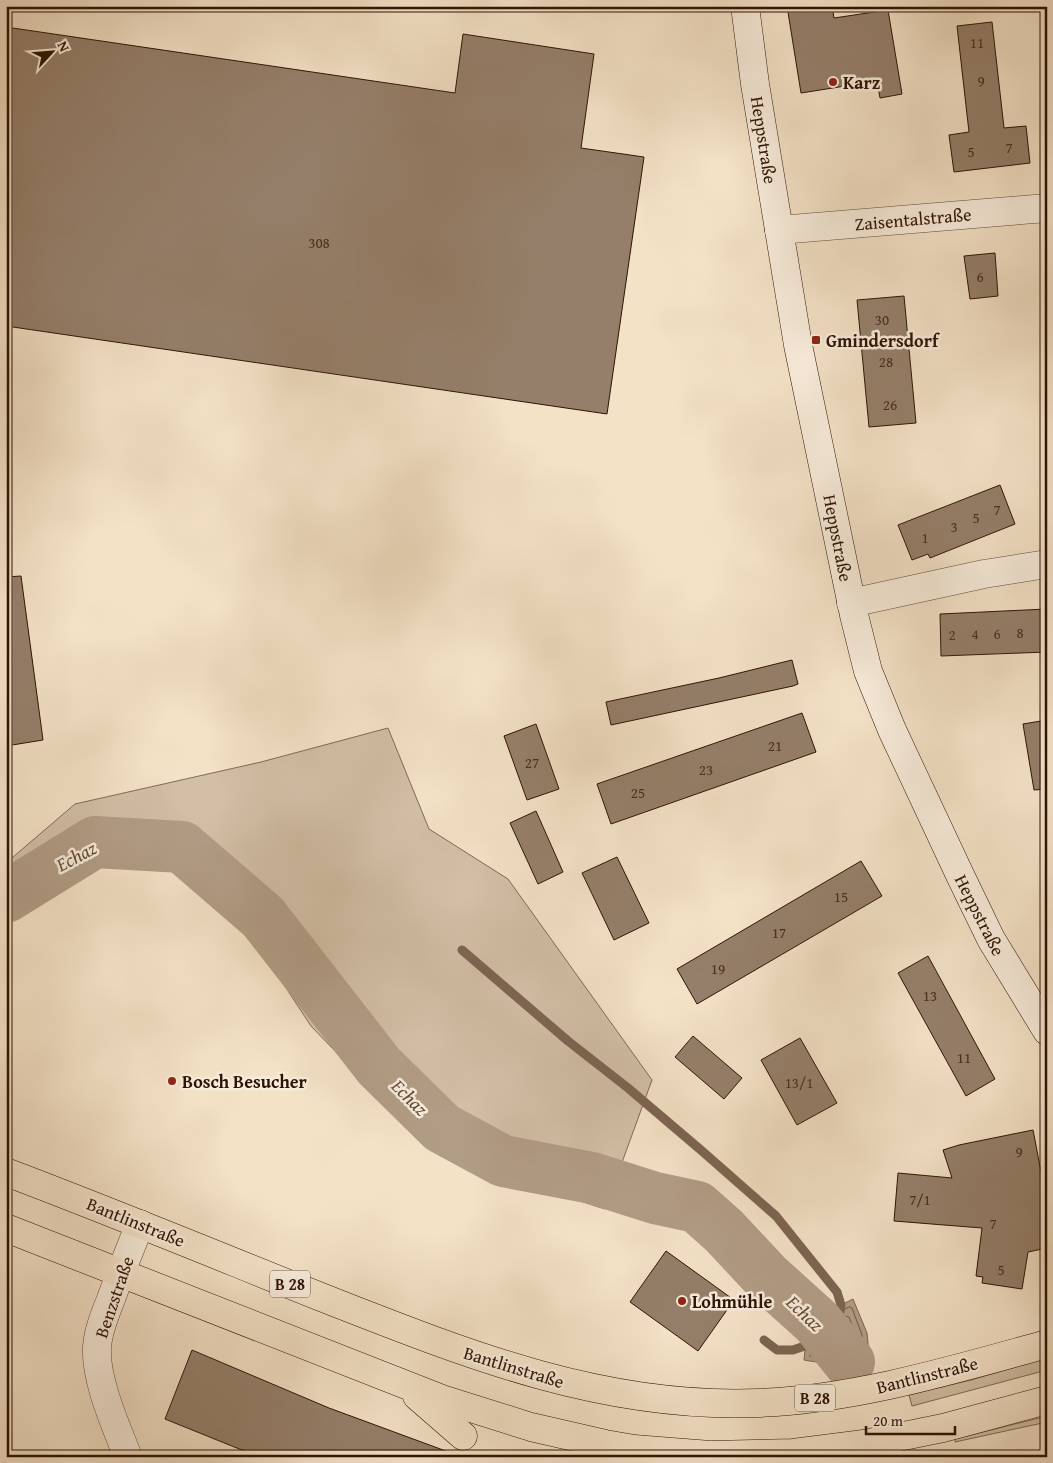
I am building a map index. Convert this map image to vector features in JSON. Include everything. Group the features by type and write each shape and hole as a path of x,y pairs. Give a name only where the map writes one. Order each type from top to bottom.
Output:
{"main road":[{"name":"Bantlinstraße","path":"6,1172 439,1344 579,1386 681,1401 758,1403 837,1395 916,1379 1047,1344"},
{"path":"6,1228 405,1385 477,1411 579,1439 634,1448 710,1455 793,1453 864,1444 944,1428 1047,1400"},
{"path":"405,1385 463,1436"}],"street":[{"name":"Heppstraße","path":"745,6 798,345 851,603 868,671 899,746 991,939 1047,1031"},
{"name":"Zaisentalstraße","path":"779,230 1047,208"},
{"path":"851,603 984,574 1047,564"},
{"name":"Benzstraße","path":"128,1457 109,1407 97,1364 97,1346 101,1327 140,1224"}],"shaded area":[{"path":"388,728 429,829 508,879 652,1080 605,1209 533,1186 456,1150 400,1119 311,1026 233,907 160,858 91,865 13,913 6,921 6,863 75,804 261,762"},
{"path":"1047,1358 1047,1370 912,1406 909,1395 971,1380"},
{"path":"1047,1416 1047,1422 955,1442 955,1439"}],"water":[{"path":"853,1299 867,1333 869,1353 837,1362 822,1363 804,1360 807,1331 841,1305"}],"building":[{"path":"787,6 832,6 834,18 888,10 902,94 880,98 877,81 801,93"},
{"path":"992,22 1004,128 1026,126 1030,163 954,172 949,135 969,132 957,26"},
{"path":"6,27 455,93 463,34 594,54 581,148 644,157 607,414 6,326"},
{"path":"995,253 998,296 970,299 964,256"},
{"path":"904,296 916,423 869,427 857,300"},
{"path":"1000,485 1015,524 930,558 928,554 912,560 898,525"},
{"path":"21,576 43,740 6,746 6,577"},
{"path":"1047,609 1047,652 941,656 940,614"},
{"path":"792,660 798,684 793,686 611,725 606,702"},
{"path":"802,713 816,752 611,824 597,784"},
{"path":"1047,720 1047,789 1034,790 1023,724"},
{"path":"536,724 559,789 527,800 504,736"},
{"path":"536,811 563,872 538,884 510,823"},
{"path":"617,857 649,923 614,940 582,873"},
{"path":"861,861 882,896 697,1004 677,969"},
{"path":"928,956 995,1079 966,1096 898,973"},
{"path":"693,1036 742,1078 724,1099 675,1057"},
{"path":"800,1038 837,1103 797,1125 761,1060"},
{"path":"1033,1130 1047,1203 1047,1248 1028,1252 1022,1289 982,1283 983,1277 976,1276 982,1228 894,1221 898,1173 952,1178 943,1150"},
{"name":"Lohmühle","path":"666,1251 734,1300 698,1351 630,1302"},
{"path":"192,1350 329,1408 454,1454 454,1457 259,1457 165,1419"}],"waterway":[{"name":"Echaz","path":"6,897 95,842 182,847 263,917 379,1066 442,1128 503,1161 592,1178 655,1198 697,1207 724,1231 766,1276 817,1322 849,1362"},
{"path":"462,950 568,1041 628,1088 776,1216 837,1292 841,1305 839,1317"},
{"path":"764,1340 777,1350 793,1350 816,1342"}],"place":[{"name":"Karz","path":"833,82"},
{"name":"Gmindersdorf","path":"816,340"},
{"name":"Bosch Besucher","path":"172,1081"},
{"name":"Lohmühle","path":"682,1301"}]}
